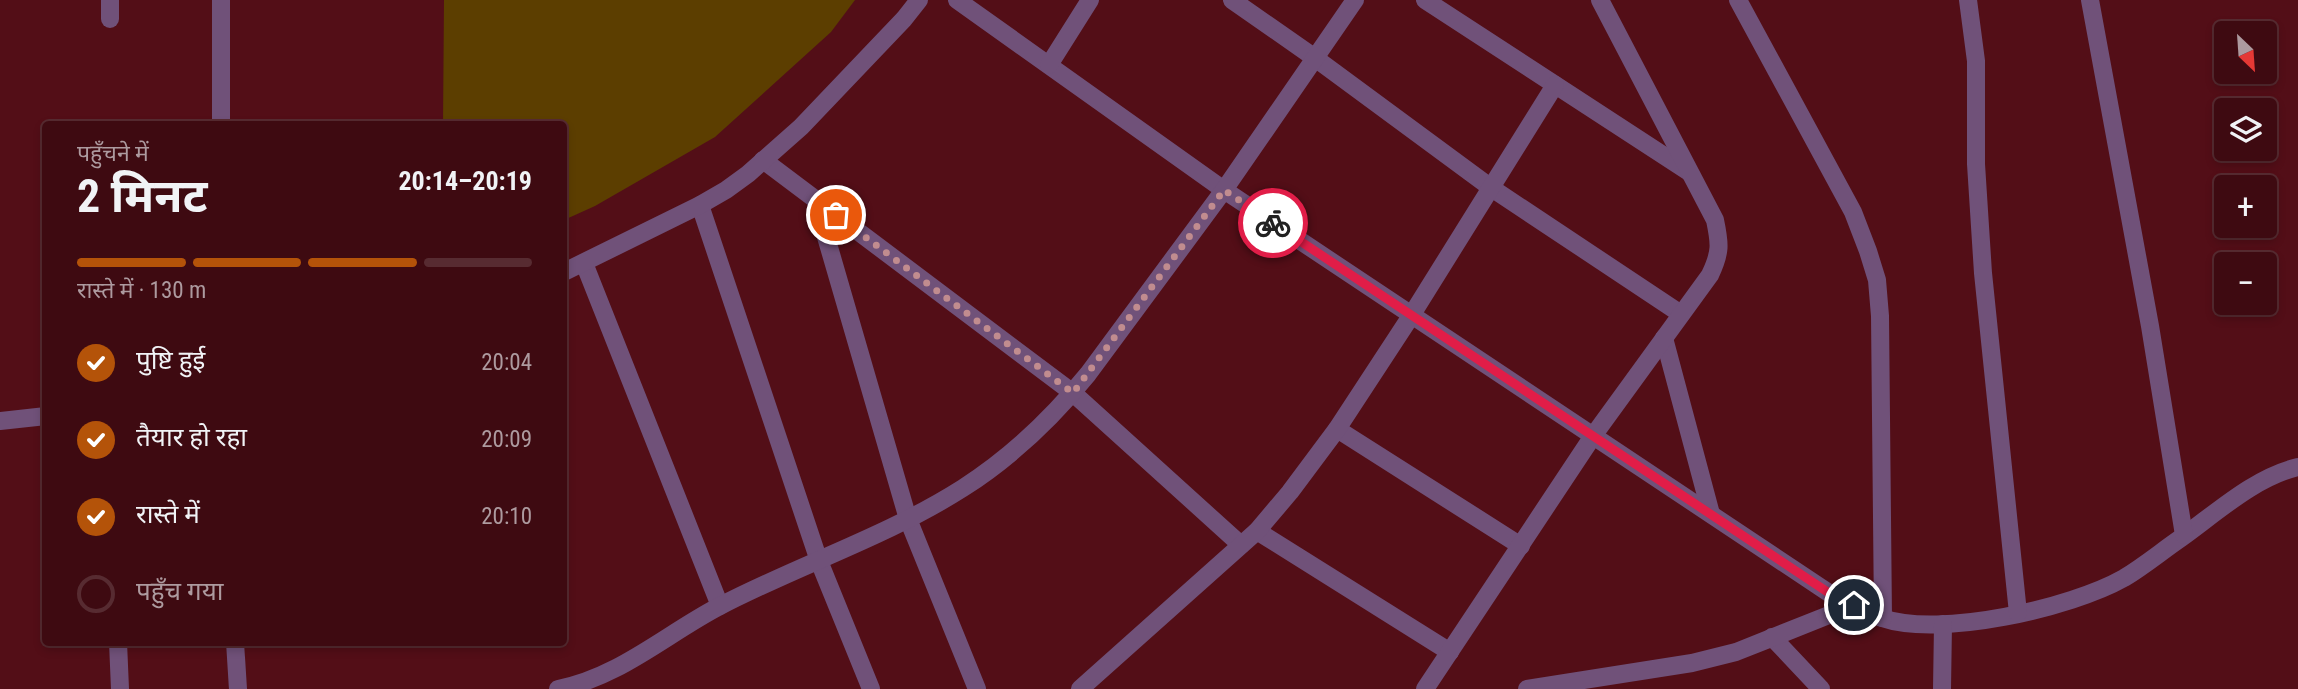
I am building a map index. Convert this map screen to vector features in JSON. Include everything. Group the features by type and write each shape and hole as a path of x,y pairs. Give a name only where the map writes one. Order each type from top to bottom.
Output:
{"street":[{"path":"110,0 110,19"},
{"path":"221,0 221,121"},
{"path":"567,270 726,190 801,127 869,57 919,0"},
{"path":"957,0 1224,190 1411,316 1829,593 1883,618 1917,625 1943,624 2018,613 2070,601 2124,577 2261,481 2298,467"},
{"path":"1049,65 1090,0"},
{"path":"1232,0 1490,187 1681,314"},
{"path":"558,689 596,678 621,667 720,606 908,519 960,490 1014,450 1073,393 1224,190 1355,0"},
{"path":"1425,0 1690,173"},
{"path":"1425,689 1593,436 1710,275 1718,258 1720,245 1715,220 1600,0"},
{"path":"1738,0 1853,212 1877,280 1880,316 1883,618"},
{"path":"1968,0 1976,61 1976,164 1983,273 2018,613"},
{"path":"2090,0 2150,326 2184,535"},
{"path":"1080,689 1257,531 1290,492 1336,429 1411,316 1556,85"},
{"path":"763,160 1073,393 1241,545"},
{"path":"815,199 908,519 977,689"},
{"path":"700,205 818,561 871,689"},
{"path":"584,262 720,606"},
{"path":"1664,338 1711,514"},
{"path":"0,421 42,416"},
{"path":"1336,429 1521,546"},
{"path":"1257,531 1450,652"},
{"path":"1527,689 1613,682 1736,652 1854,605"},
{"path":"1942,689 1943,624"},
{"path":"1772,637 1821,689"},
{"path":"118,646 120,689"},
{"path":"235,646 238,689"}],"shaded area":[{"path":"444,0 855,0 831,32 715,137 595,206 567,219 567,121 443,121"}],"way so far":[{"path":"836,215 1073,393 1224,190 1273,223"}],"route":[{"path":"1273,223 1829,593 1854,605"}]}
